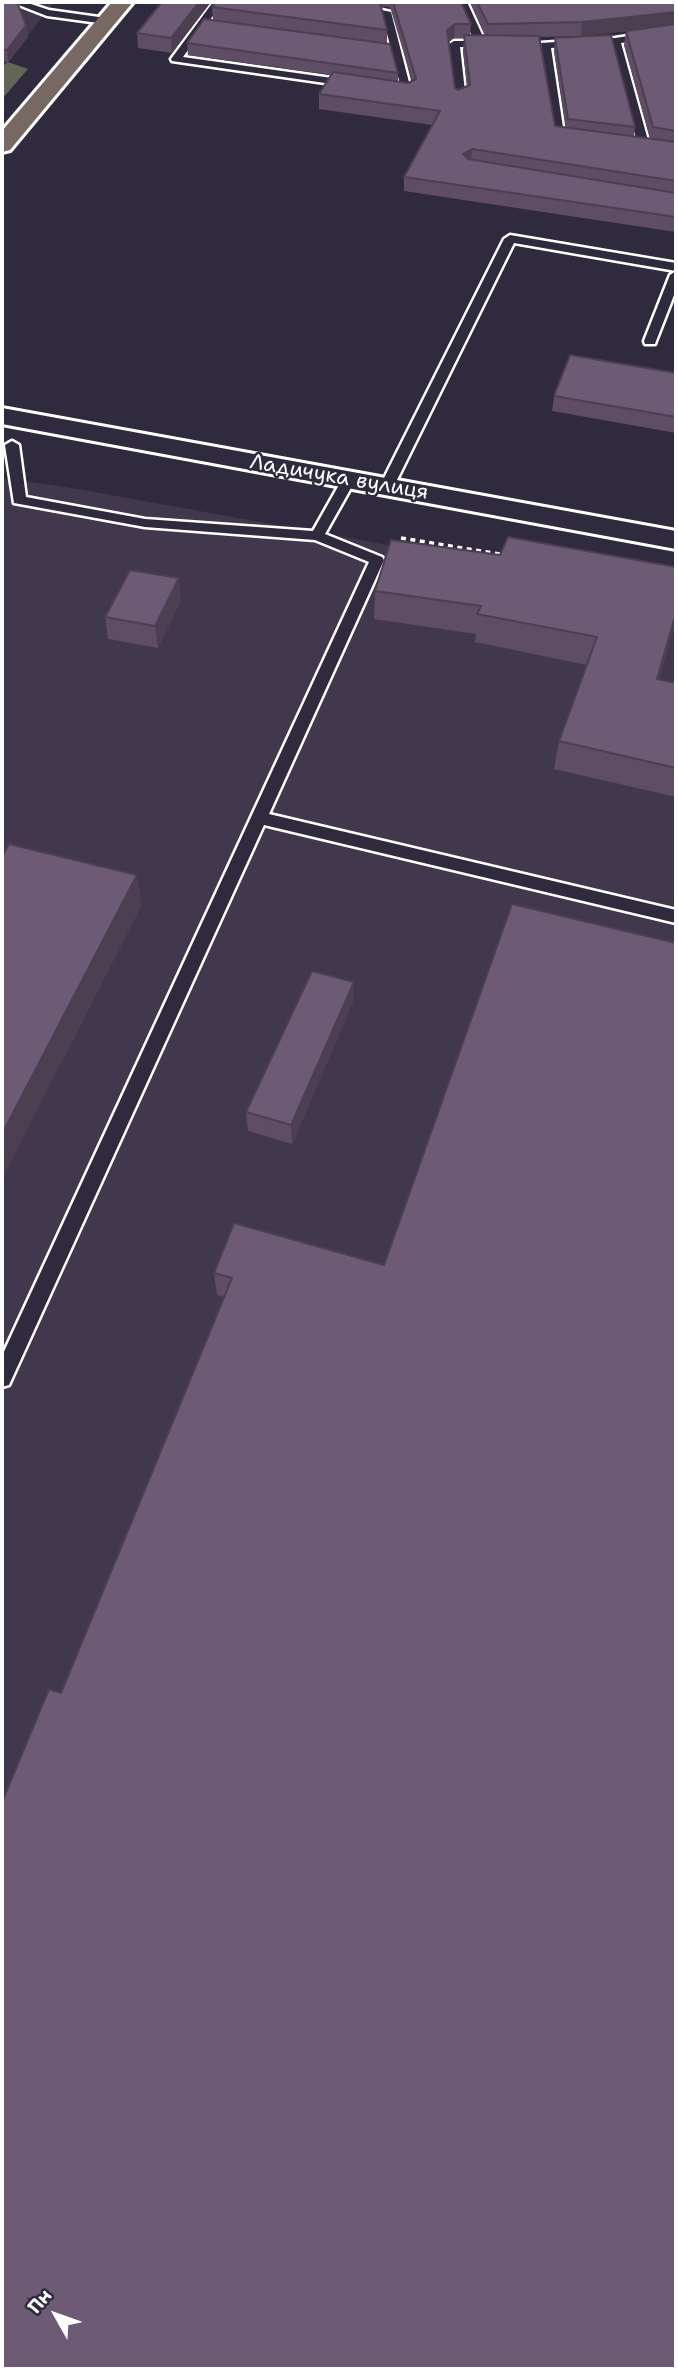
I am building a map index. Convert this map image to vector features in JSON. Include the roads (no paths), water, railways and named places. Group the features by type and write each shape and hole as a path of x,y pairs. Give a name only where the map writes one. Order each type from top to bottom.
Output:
{"main road":[{"path":"2,145 123,2"}],"street":[{"name":"Ладичука вулиця","path":"2,416 676,540"}],"lane":[{"path":"218,2 176,59 367,86"},
{"path":"462,2 481,44"},
{"path":"14,3 47,13 106,21"},
{"path":"350,8 387,7 408,92 381,88"},
{"path":"201,25 214,27"},
{"path":"532,44 615,41 676,32"},
{"path":"615,41 638,145 676,152"},
{"path":"461,100 454,44 506,44"},
{"path":"545,45 559,137 583,139"},
{"path":"384,49 397,51"},
{"path":"387,486 510,239 676,267"},
{"path":"650,341 676,275"},
{"path":"2,1378 377,560 317,536 145,523 19,500 7,447 31,421"},
{"path":"317,536 349,480"},
{"path":"259,818 676,918"}]}
